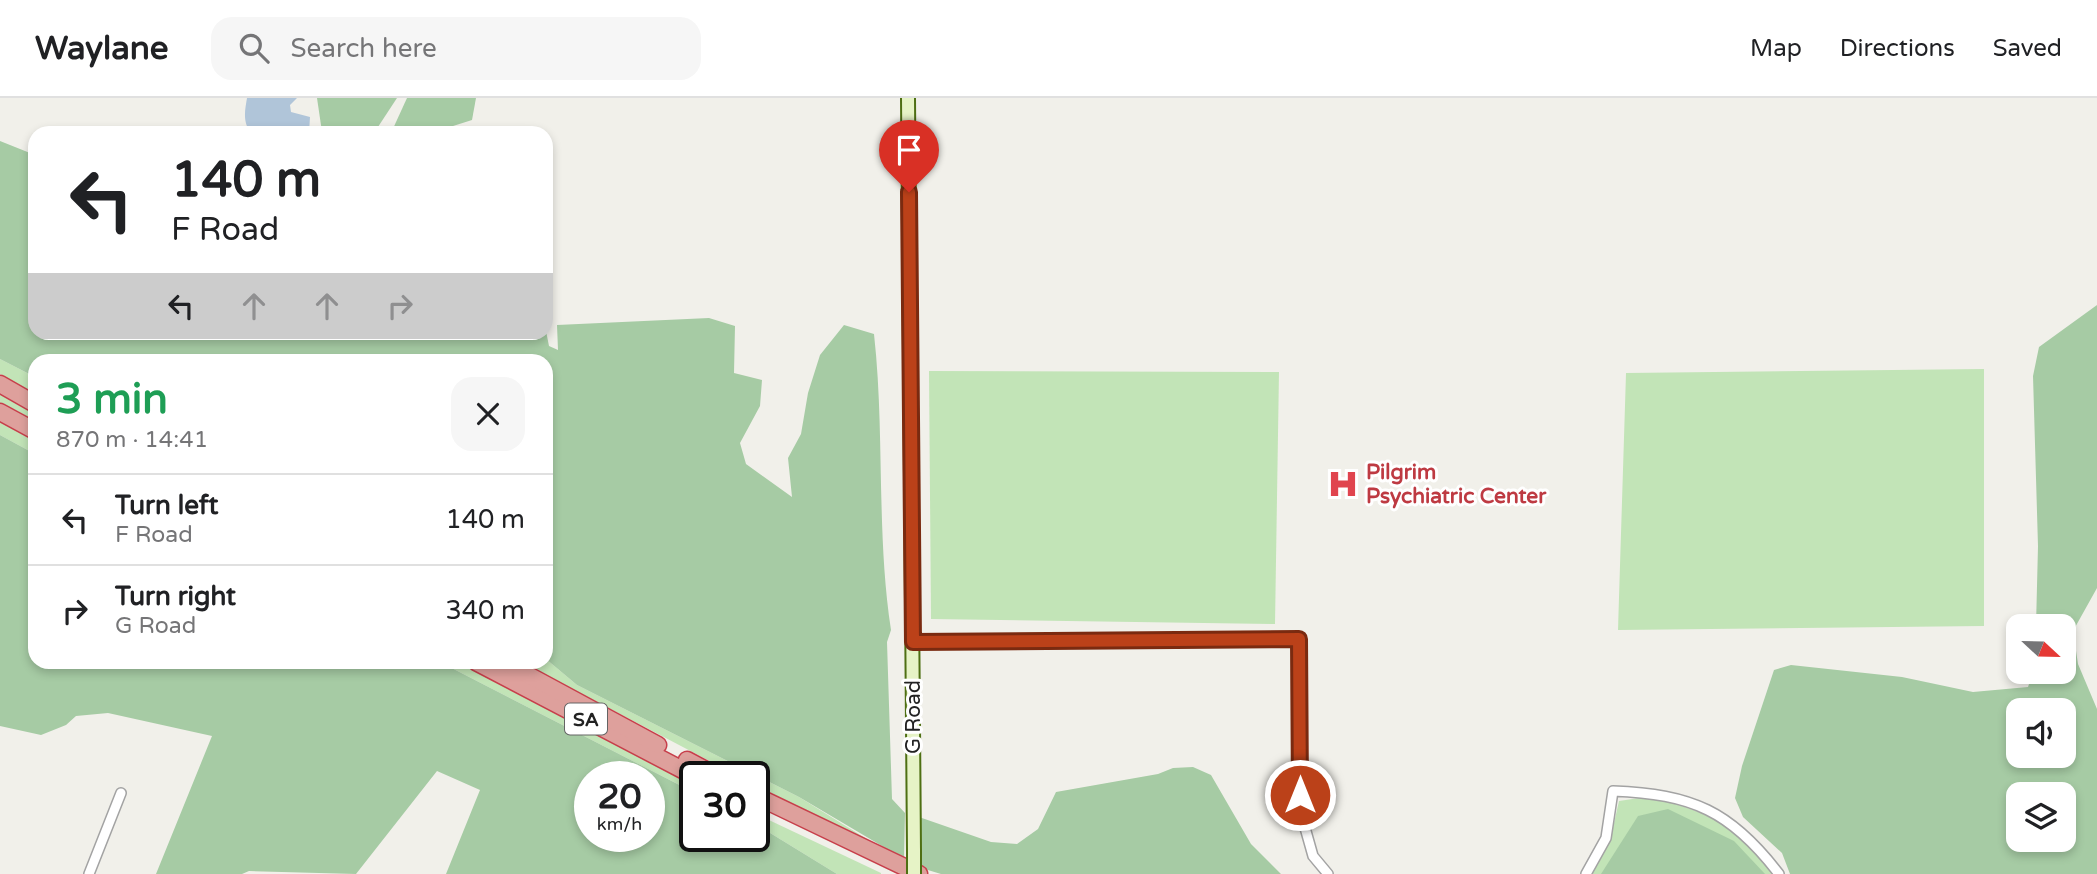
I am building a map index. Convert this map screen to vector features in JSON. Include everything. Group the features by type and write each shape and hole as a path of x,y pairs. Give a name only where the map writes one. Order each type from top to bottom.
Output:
{"highway":[{"path":"0,384 28,400"},
{"path":"0,412 28,427"},
{"name":"SA","path":"489,669 679,768"},
{"name":"SA","path":"517,669 689,761"},
{"path":"770,803 919,874"},
{"path":"770,815 894,874"}],"street":[{"name":"G Road","path":"908,98 914,874"},
{"path":"913,642 1299,639 1302,817 1313,856 1328,874"},
{"path":"1586,874 1606,838 1613,791 1683,799 1713,812 1737,828 1779,874"},
{"path":"89,874 121,793"}],"green space":[{"path":"317,98 397,98 379,126 321,126"},
{"path":"407,98 476,98 472,120 453,126 394,126"},
{"path":"0,141 28,152 28,340 548,340 549,346 558,350 557,325 709,318 735,326 734,373 762,380 760,406 740,443 746,464 792,497 788,458 801,434 808,393 820,355 844,325 874,334 886,593 891,630 887,642 892,799 905,813 904,859 770,782 770,761 728,761 577,685 553,665 553,354 28,354 28,373 0,359"},
{"path":"2097,305 2097,588 2076,626 2076,614 2036,614 2038,546 2033,376 2039,347"},
{"path":"0,359 28,373 28,390 0,374"},
{"path":"1984,369 1984,626 1618,630 1626,373"},
{"path":"929,371 1279,372 1275,624 931,619"},
{"path":"0,389 28,408 28,417 14,409 12,413 0,407"},
{"path":"0,422 28,436 28,450 0,435"},
{"path":"0,435 28,450 28,669 454,669 633,761 574,761 574,852 665,852 665,778 679,785 679,852 770,852 770,833 837,874 446,874 480,790 437,771 356,874 249,871 242,874 156,874 212,736 108,713 76,716 66,725 41,735 0,726"},
{"path":"2076,651 2078,664 2097,709 2097,874 1790,874 1782,853 1743,817 1735,798 1742,766 1774,670 1791,665 1902,677 1973,692 2028,687 2029,684 2076,684"},
{"path":"553,665 577,685 728,761 710,761 534,669 553,669"},
{"path":"454,669 472,669 649,761 633,761"},
{"path":"1193,767 1211,775 1251,844 1281,874 941,874 918,867 919,817 991,842 1017,844 1038,829 1056,792 1158,774 1173,768"},
{"path":"665,769 679,777 679,785 665,778"},
{"path":"770,782 799,797 904,862 770,792"},
{"path":"1646,797 1702,814 1733,831 1748,843 1773,874 1592,874 1612,832 1619,801"},
{"path":"1668,809 1734,841 1765,874 1601,874 1638,816"},
{"path":"770,821 881,873 837,874 770,833"}],"water":[{"path":"247,98 297,98 290,105 291,112 310,117 309,126 248,126 245,112"}],"place":[{"name":"Pilgrim Psychiatric Center","path":"1343,484"}],"route":[{"path":"909,192 913,642 1299,639 1300,795"}]}
